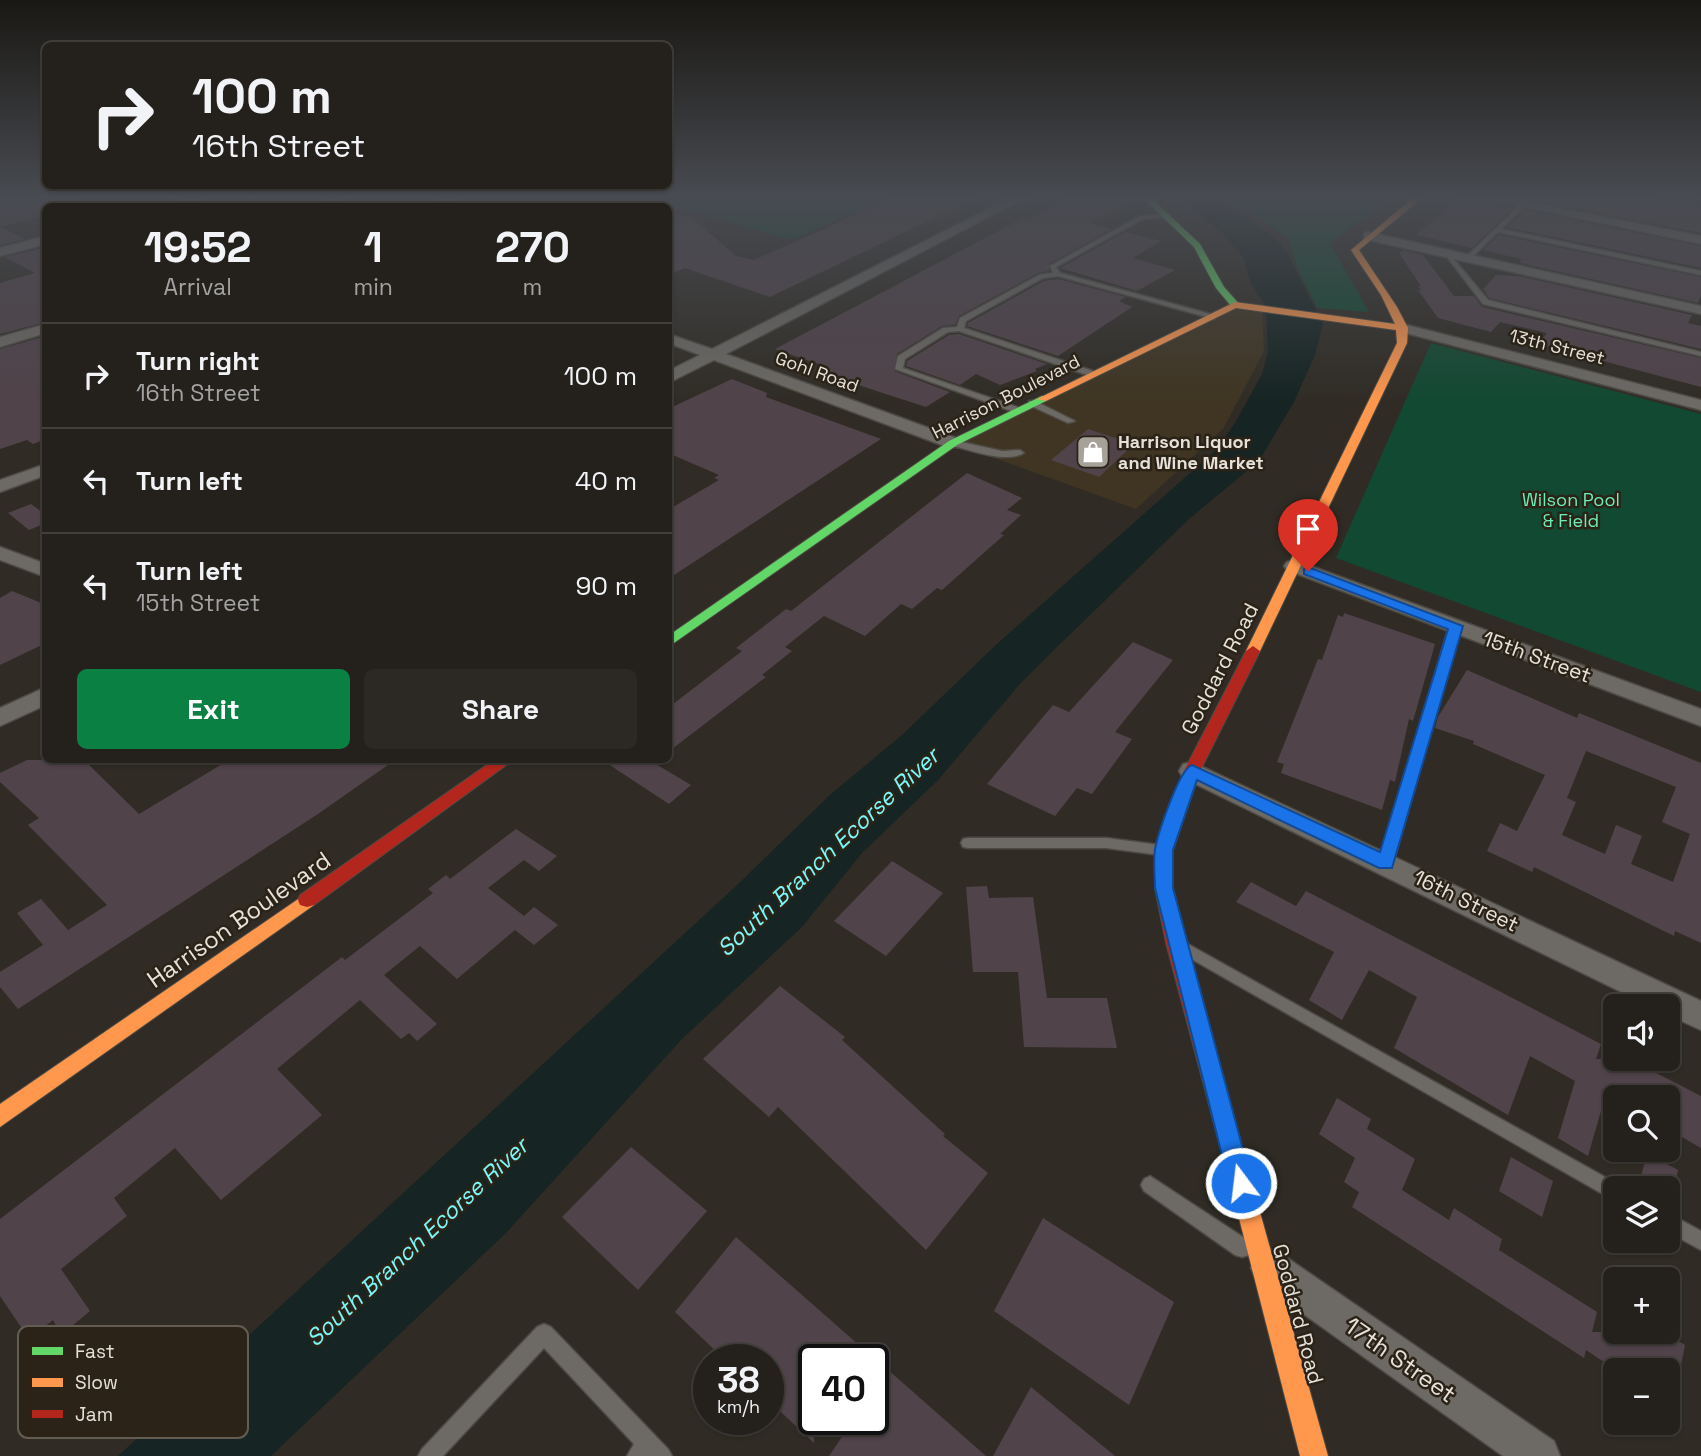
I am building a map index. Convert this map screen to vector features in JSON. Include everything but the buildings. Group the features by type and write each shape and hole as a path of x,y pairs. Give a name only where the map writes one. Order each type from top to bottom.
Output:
{"street":[{"path":"672,376 887,266"},
{"path":"1208,266 1220,288 1234,304 1403,328"},
{"path":"1365,266 1403,328"},
{"path":"1504,266 1701,310"},
{"name":"Harrison Boulevard","path":"672,640 953,443 1234,304"},
{"name":"13th Street","path":"1403,328 1701,405"},
{"name":"Goddard Road","path":"1314,1456 1176,943 1164,888 1164,850 1192,771 1402,343 1403,328"},
{"path":"0,342 42,329"},
{"name":"Gohl Road","path":"672,340 953,443"},
{"path":"0,486 42,470"},
{"path":"0,553 42,569"},
{"name":"15th Street","path":"1294,566 1701,718"},
{"path":"0,718 42,697"},
{"name":"Harrison Boulevard","path":"0,1117 501,763"},
{"name":"16th Street","path":"1192,771 1701,1016"},
{"name":"17th Street","path":"1262,1262 1539,1456"}],"lane":[{"path":"1054,266 1052,267 1058,274"},
{"path":"1457,266 1486,302 1701,354"},
{"path":"1667,266 1701,273"},
{"path":"960,329 963,320 1041,276 1058,274 1211,317"},
{"path":"1071,421 899,369 901,358 946,330 960,329 1093,374"},
{"path":"953,443 1002,454 1020,453"},
{"path":"1386,863 1455,626"},
{"path":"968,843 1107,843 1164,850"},
{"path":"1176,943 1603,1185"},
{"path":"1150,1185 1262,1262"},
{"path":"1680,1229 1701,1241"},
{"path":"429,1456 544,1334 649,1452"}],"shaded area":[{"path":"1262,308 1264,351 1223,429 1136,509 953,443 1224,311"}],"green space":[{"path":"1343,266 1369,312 1317,308 1297,267"},
{"name":"Wilson Pool & Field","path":"1431,343 1701,414 1701,692 1336,558"}],"water":[{"name":"South Branch Ecorse River","path":"1246,266 1294,266 1323,324 1315,355 1294,402 1259,461 1189,519 1019,685 938,780 862,853 802,927 682,1039 505,1234 271,1456 118,1456 138,1438 248,1438 248,1336 735,887 831,794 902,735 998,643 1215,451 1235,423 1262,374 1268,352 1266,306 1250,282"}],"traffic: fast":[{"path":"1208,266 1220,288 1235,305"},
{"path":"672,640 953,443 1042,399"}],"traffic: slow":[{"path":"1253,651 1402,343 1398,319 1366,266"},
{"path":"1042,399 1235,305 1403,328"},
{"path":"0,1117 307,900"},
{"path":"1242,1187 1314,1456"}],"traffic: jam":[{"path":"1242,1187 1176,943 1164,888 1164,850 1192,771 1253,651"},
{"path":"307,900 501,763"}],"place":[{"name":"Harrison Liquor and Wine Market","path":"1093,452"}],"route":[{"path":"1241,1183 1176,943 1164,888 1164,850 1174,817 1192,771 1386,863 1455,626 1308,571"}]}
